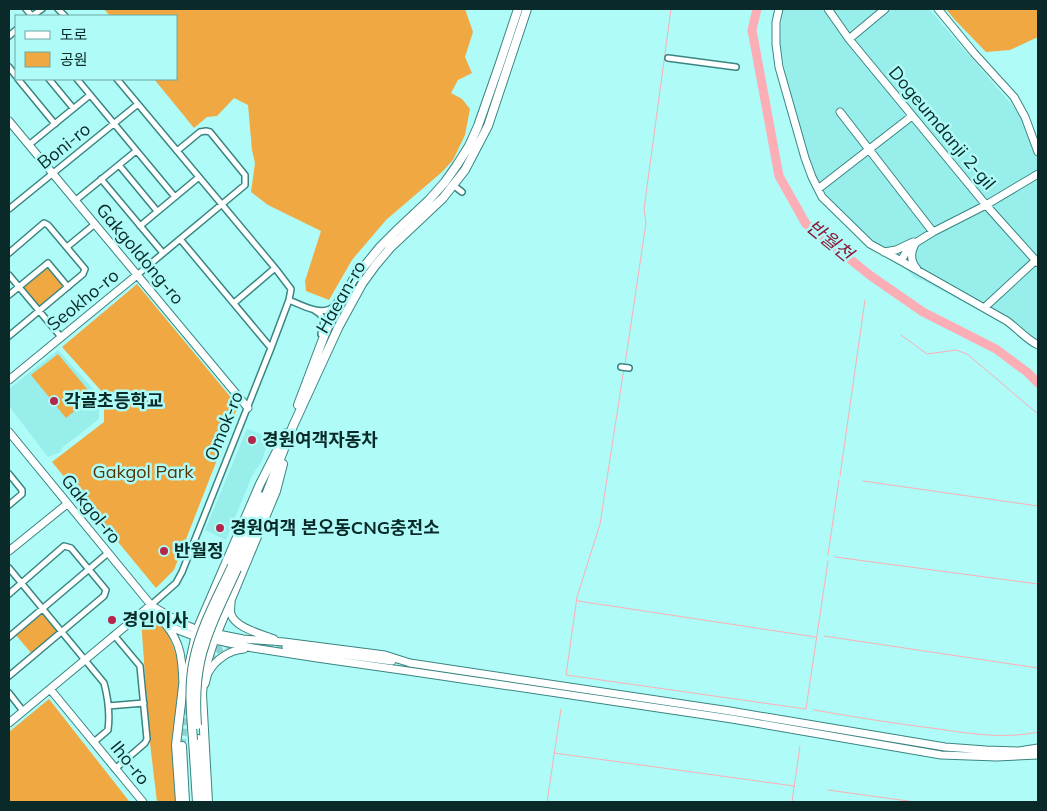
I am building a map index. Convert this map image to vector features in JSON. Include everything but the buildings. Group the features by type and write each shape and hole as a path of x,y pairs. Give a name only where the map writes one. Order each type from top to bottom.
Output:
{"main road":[{"name":"Haean-ro","path":"195,740 191,707 191,682 199,640 235,567 326,332 353,280 380,247 430,200 446,182 469,146 478,126 518,9"},
{"name":"Haean-ro","path":"291,426 339,326 362,284 391,247 443,198 465,170 488,126 527,9"},
{"path":"779,9 776,22 779,67 805,158 822,197 870,244 1008,321 1038,345"},
{"name":"Dogeumdanji 2-gil","path":"828,9 848,39 986,205 1037,262"},
{"path":"848,39 885,9"},
{"path":"938,9 974,53 1014,97 1025,117 1038,152"},
{"path":"840,112 933,232"},
{"path":"818,189 912,116"},
{"name":"Gakgoldong-ro","path":"9,122 30,144 248,408"},
{"path":"901,261 906,252 918,241 986,205 1038,174"},
{"path":"884,252 896,250 918,241"},
{"path":"918,241 912,249 911,259 919,271"},
{"path":"984,308 1037,262"},
{"name":"Seokho-ro","path":"9,380 137,274"},
{"path":"208,802 202,694 204,671 215,636 276,491 291,426"},
{"path":"183,686 196,634 260,484 291,426"},
{"name":"Gakgol-ro","path":"9,432 164,623 178,630 196,634"},
{"path":"9,551 67,504"},
{"path":"231,598 230,613 235,622 285,645"},
{"name":"Gakgol-ro","path":"150,605 182,623 196,634"},
{"name":"Omok-ro","path":"9,723 150,605"},
{"path":"205,613 204,623 208,628 215,627 222,621"},
{"path":"164,623 170,630 182,657 183,686 176,745 180,802"},
{"path":"196,634 385,655 410,663 730,711 945,747 994,750 1038,748"},
{"path":"215,636 253,648 732,719 941,755 1038,756"},
{"path":"202,694 208,673 215,664 234,650 253,648"},
{"name":"Iho-ro","path":"50,689 143,802"},
{"path":"195,740 197,802"},
{"path":"195,740 203,802"},
{"path":"182,746 185,802"}],"street":[{"path":"668,58 736,67"},
{"path":"19,80 55,124"},
{"path":"50,80 73,108"},
{"path":"78,80 175,197"},
{"path":"118,80 275,268 291,289 289,300 320,314 324,321 320,336 321,346"},
{"path":"30,144 90,95"},
{"name":"Boni-ro","path":"9,209 138,104"},
{"path":"177,151 200,132 210,132 245,175 245,185 222,204"},
{"path":"76,200 136,151"},
{"path":"119,165 158,211"},
{"path":"140,226 199,177"},
{"path":"101,179 163,253"},
{"path":"453,185 462,192"},
{"name":"Seokho-ro","path":"137,274 222,204"},
{"path":"9,253 44,224 48,226 85,269 83,274 9,336"},
{"path":"66,247 95,224"},
{"path":"180,239 271,348"},
{"path":"9,295 48,263 68,287"},
{"path":"234,303 275,268"},
{"path":"9,274 61,337"},
{"path":"314,310 329,310 351,284"},
{"name":"Omok-ro","path":"150,605 176,583 182,572 289,300"},
{"path":"621,367 629,368"},
{"path":"9,474 22,490 22,494 9,505"},
{"path":"9,594 64,546 71,548 106,590 104,596 9,676"},
{"path":"9,637 108,553"},
{"name":"Iho-ro","path":"9,568 104,683 108,706 108,730 94,742"},
{"path":"114,635 140,666 146,739 145,743 115,769"},
{"path":"9,693 23,711"},
{"path":"108,706 144,703"}],"shaded area":[{"path":"783,9 929,9 1020,114 1038,150 1038,342 915,278 893,256 864,238 825,193 813,171 788,85 780,45"},
{"name":"각골초등학교","path":"58,350 99,396 99,419 63,447 60,452 48,457 9,406 9,389"},
{"path":"247,429 269,437 262,461 252,476 226,540 205,530"}],"green space":[{"path":"104,9 465,9 473,32 465,57 472,73 458,80 451,93 462,99 470,109 465,135 453,160 442,172 386,220 352,260 329,300 306,291 305,281 321,231 268,205 251,192 255,163 248,105 234,98 217,116 207,117 194,128 155,80 178,80 178,15 109,15"},
{"path":"946,9 1038,9 1038,37 1010,50 986,52"},
{"path":"44,268 47,268 63,286 62,289 39,307 23,289 23,286"},
{"name":"Gakgol Park","path":"137,284 238,406 174,570 156,588 52,462 104,422 104,394 62,347"},
{"path":"58,354 93,396 66,418 31,375"},
{"path":"40,613 57,630 57,633 32,654 15,634"},
{"path":"154,618 167,631 179,662 177,802 157,802 150,743 141,620"},
{"path":"49,699 128,802 9,802 9,732"}],"waterway":[{"path":"625,364 646,223 644,209 671,9"},
{"name":"반월천","path":"757,9 752,30 779,176 806,224 871,276 923,312 996,349 1027,372 1038,383"},
{"path":"840,476 865,300"},
{"path":"901,335 927,354 956,350 967,354 1038,414"},
{"path":"624,368 600,524 577,597 566,675 806,709 828,561"},
{"path":"828,555 839,480"},
{"path":"863,481 1038,506"},
{"path":"835,557 1038,584"},
{"path":"578,601 816,637"},
{"path":"824,636 1038,668"},
{"path":"547,802 561,709"},
{"path":"814,710 976,734 1014,735 1038,732"},
{"path":"792,802 800,746"},
{"path":"554,753 794,786"},
{"path":"828,790 915,802"}],"tunnel":[{"path":"208,658 220,648 242,642 286,647"},
{"path":"182,746 188,695"}],"place":[{"name":"각골초등학교","path":"54,401"},
{"name":"경원여객자동차","path":"252,440"},
{"name":"경원여객 본오동CNG충전소","path":"220,528"},
{"name":"반월정","path":"164,551"},
{"name":"경인이사","path":"112,620"}]}
